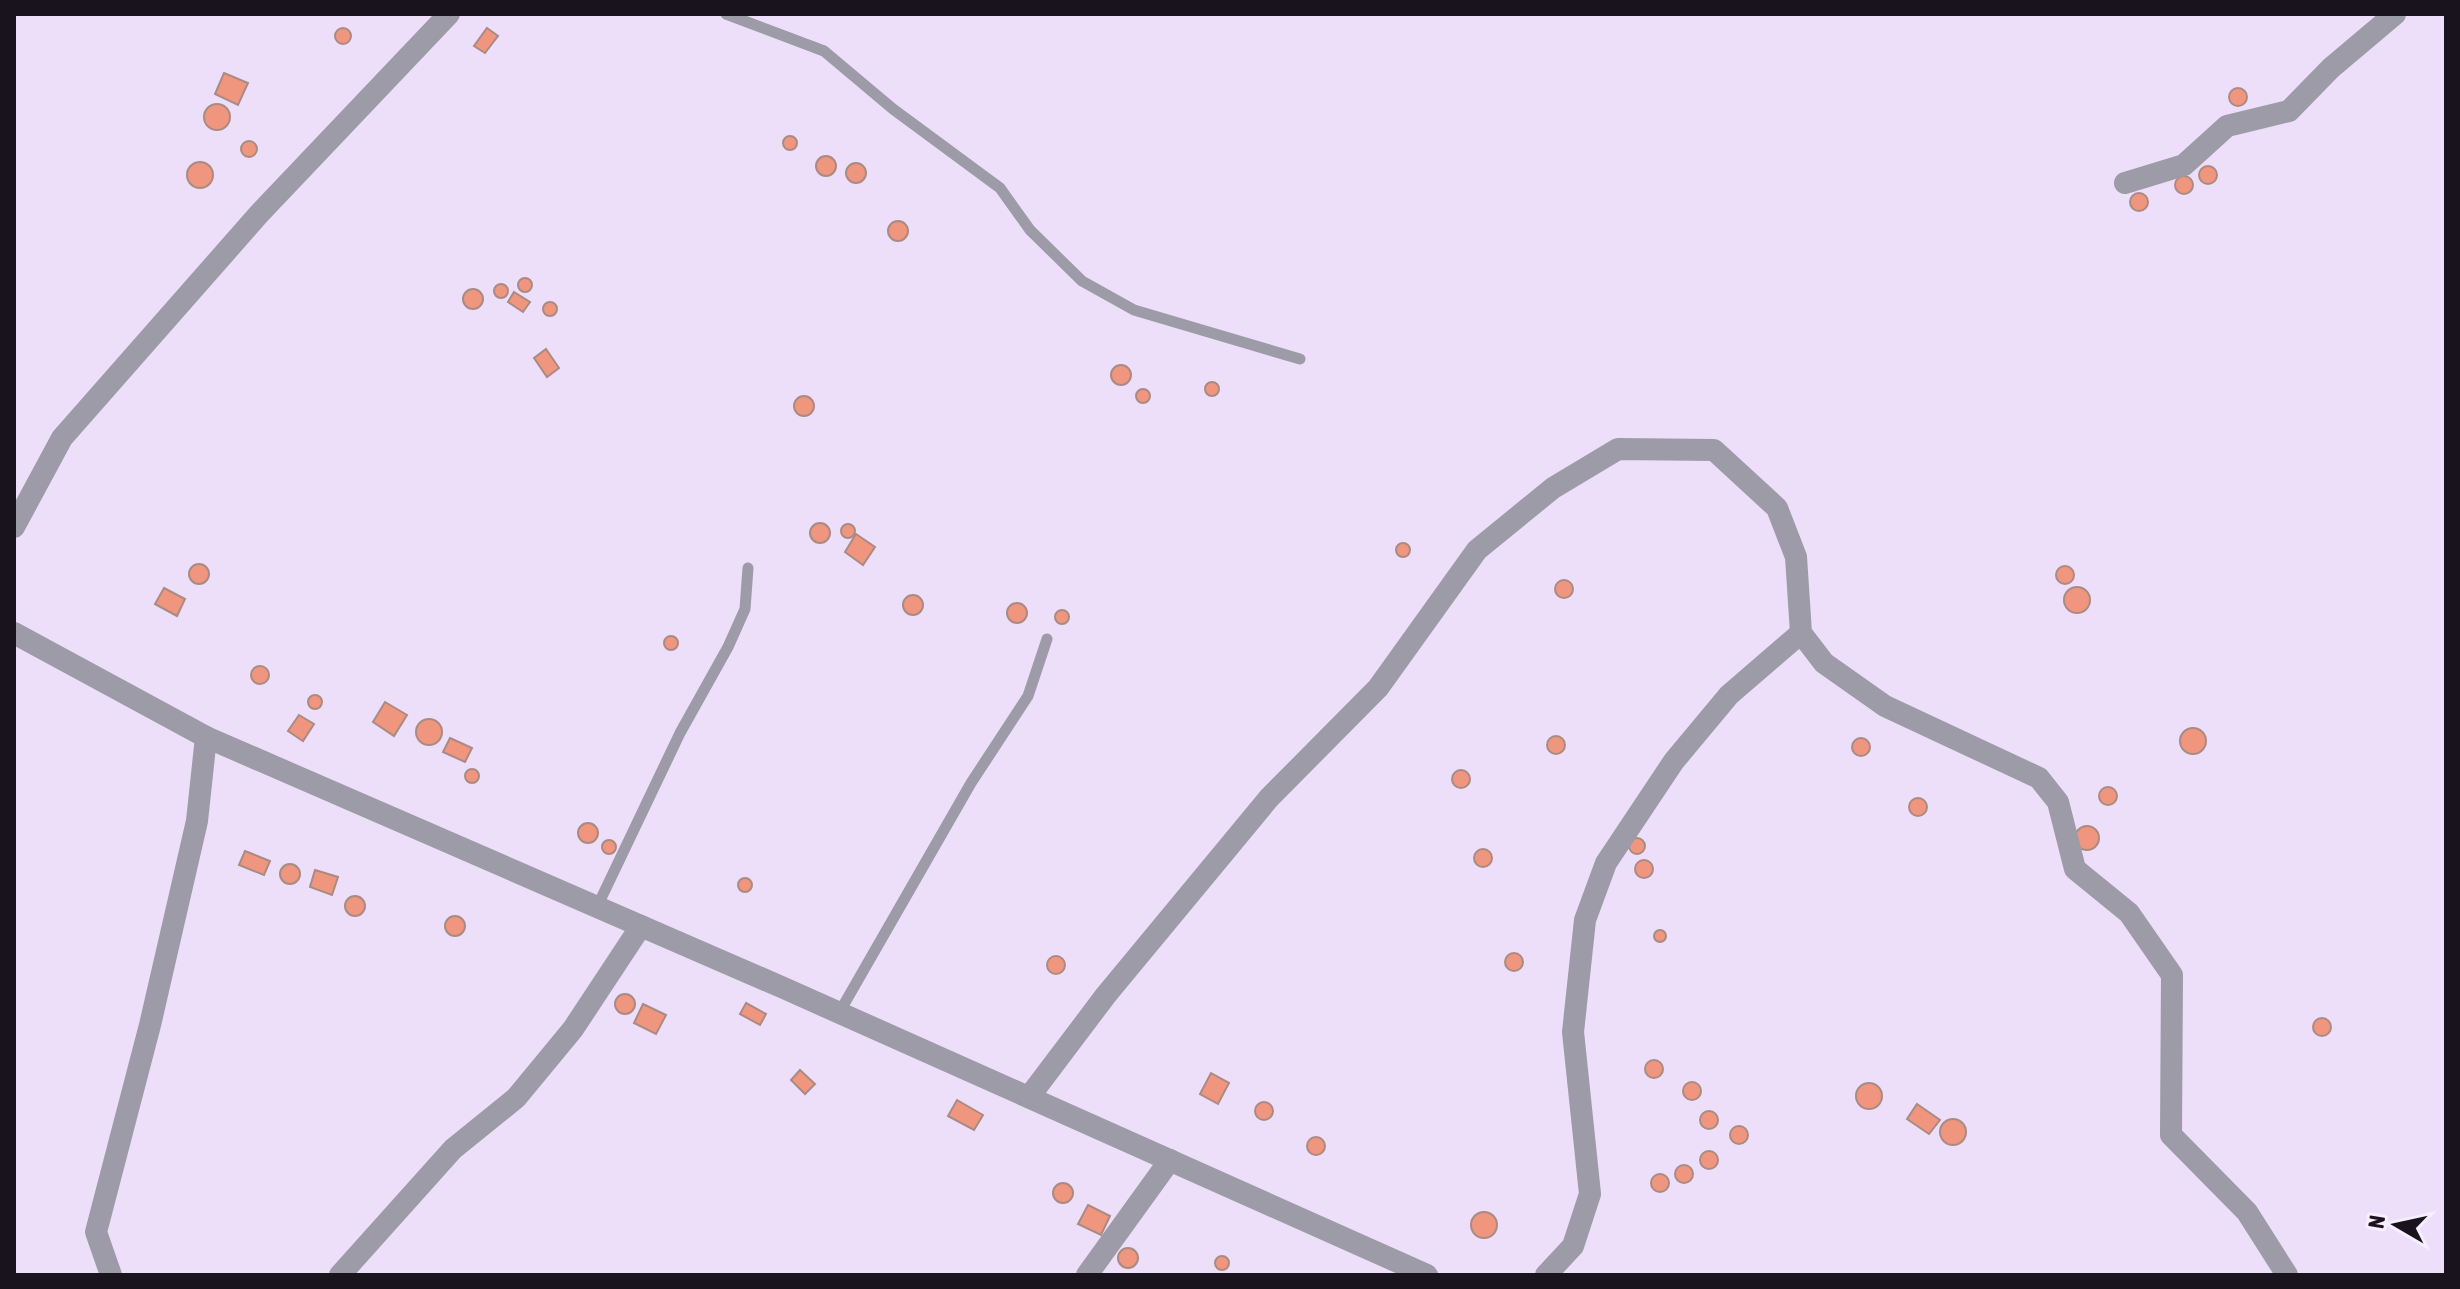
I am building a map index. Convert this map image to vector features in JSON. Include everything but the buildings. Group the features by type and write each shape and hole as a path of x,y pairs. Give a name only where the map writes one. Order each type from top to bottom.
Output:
{"street":[{"path":"14,527 62,438 259,214 449,14"},
{"path":"2125,183 2184,165 2227,126 2289,111 2331,68 2395,14"},
{"path":"1029,1097 1106,995 1269,798 1378,688 1477,550 1553,488 1618,449 1714,450 1777,508 1796,557 1801,633 1824,663 1885,706 2039,778 2058,802 2075,869 2129,913 2172,975 2171,1135 2247,1212 2287,1275"},
{"path":"14,633 206,737 839,1013 1427,1275"},
{"path":"1546,1275 1573,1246 1590,1194 1573,1032 1585,920 1606,863 1674,761 1729,695 1801,633"},
{"path":"111,1275 96,1232 150,1025 197,821 206,737"},
{"path":"340,1275 453,1149 516,1098 573,1029 641,926"},
{"path":"1087,1275 1170,1160"}],"lane":[{"path":"726,14 824,51 893,109 1000,188 1030,230 1082,281 1134,310 1300,359"},
{"path":"597,907 680,733 734,634 745,609 748,568"},
{"path":"839,1013 971,783 1028,696 1047,639"}]}
